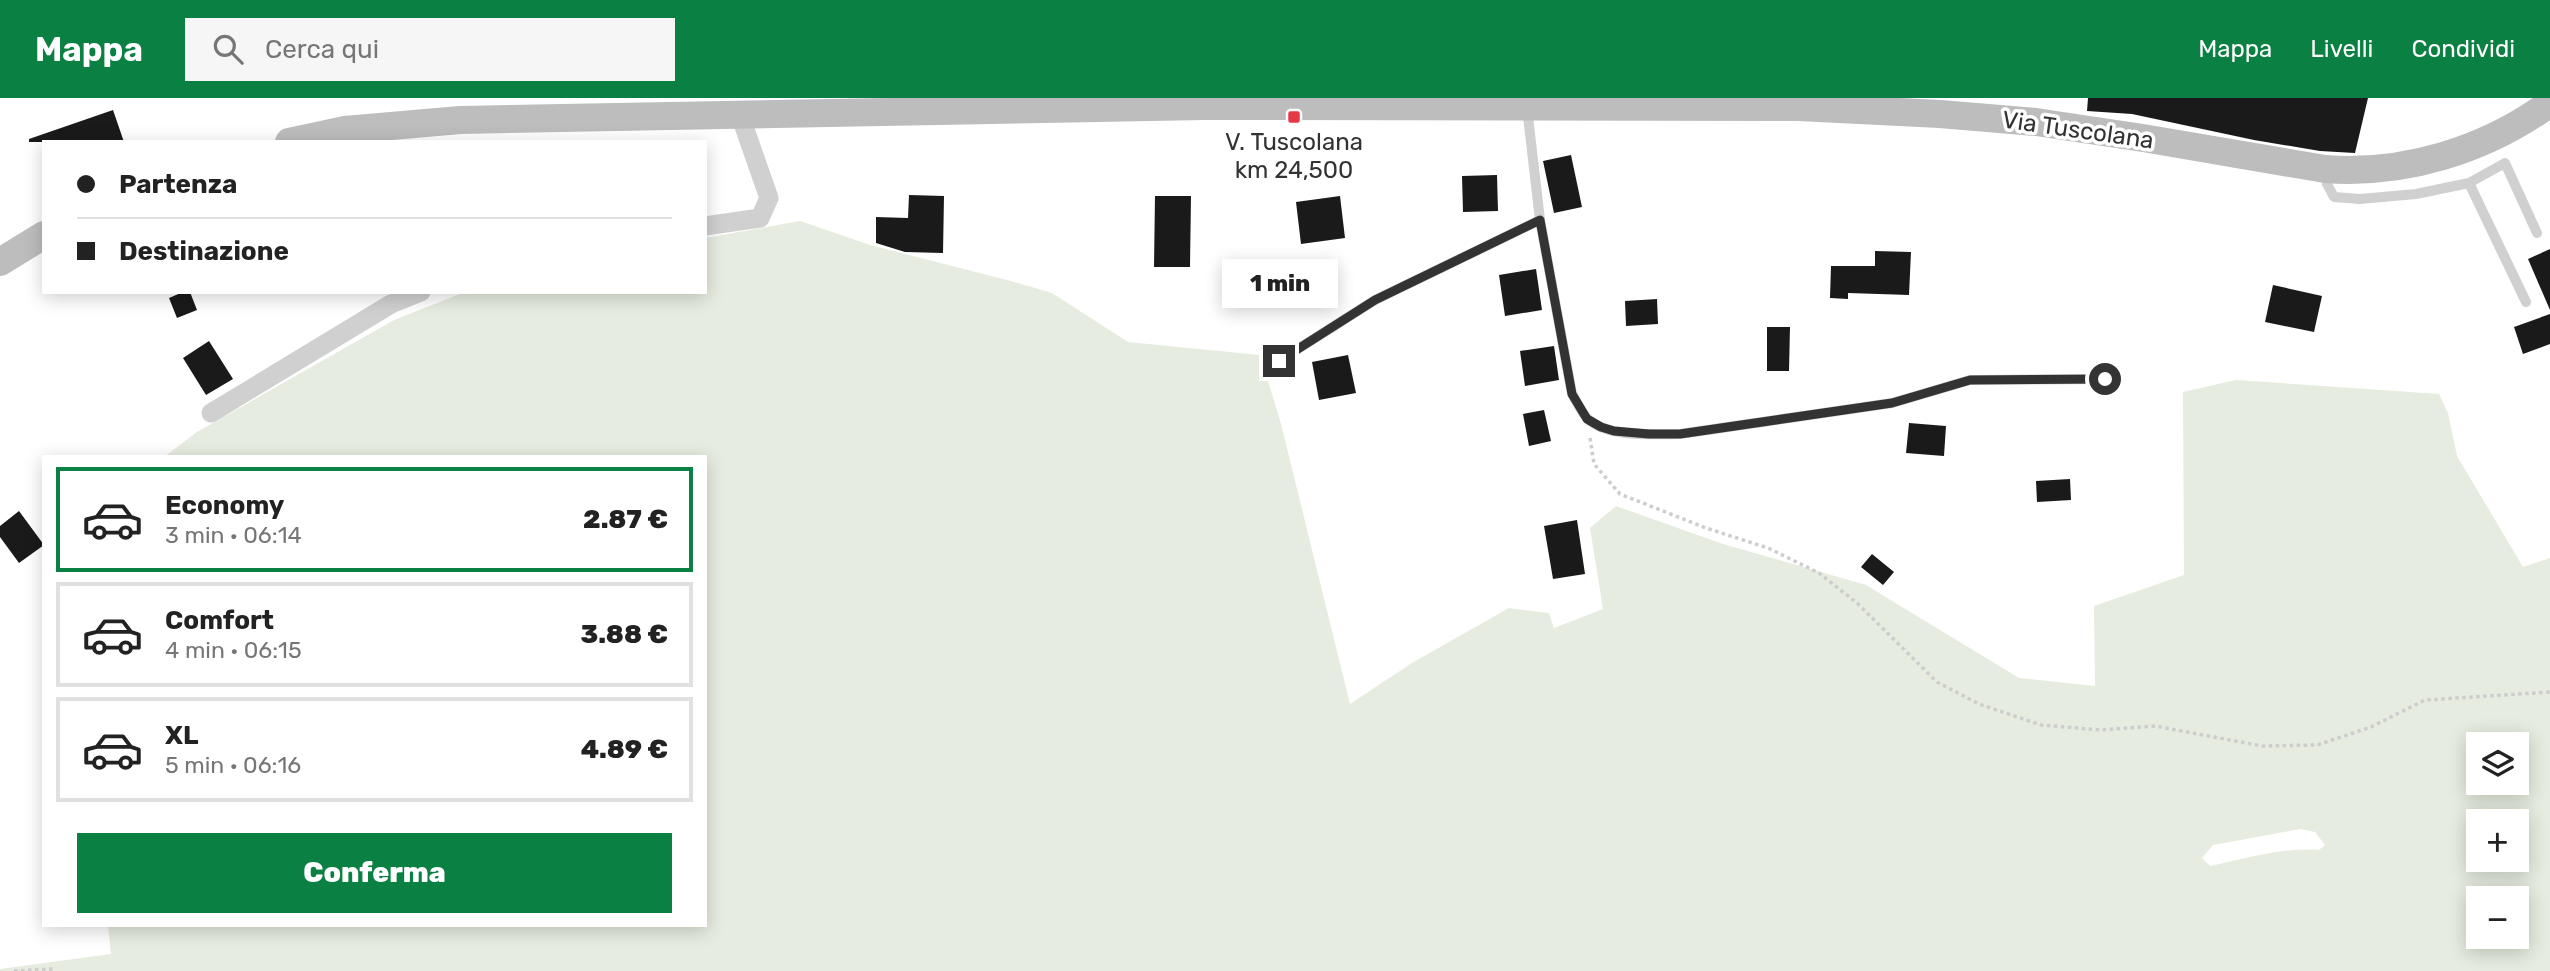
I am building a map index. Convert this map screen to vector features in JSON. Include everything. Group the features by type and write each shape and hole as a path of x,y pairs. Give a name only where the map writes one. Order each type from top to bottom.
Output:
{"main road":[{"name":"Via Tuscolana","path":"298,140 345,130 433,121 1218,106 1750,106 1941,114 2101,131 2325,169 2365,170 2428,160 2494,136 2527,119 2550,103"},
{"path":"0,262 42,235"}],"street":[{"path":"707,226 760,218 769,198 740,115"},
{"path":"211,413 391,304 416,294"}],"lane":[{"path":"1527,107 1540,220 1572,394 1587,419 1601,427 1614,431 1680,434 1892,403 1970,380 2105,379"},
{"path":"2325,169 2327,184 2334,197 2360,199 2416,194 2469,183 2505,163 2537,233"},
{"path":"2469,183 2526,302"},
{"path":"1279,361 1375,300 1540,220"}],"path":[{"path":"1587,419 1594,464 1620,494 1706,528 1768,548 1819,573 1857,603 1937,682 1979,705 2040,725 2101,730 2155,726 2262,746 2317,745 2371,727 2426,700 2550,692"},
{"path":"14,971 55,971"}],"shaded area":[{"path":"800,221 870,245 1052,293 1128,342 1260,355 1281,424 1350,704 1412,663 1509,608 1549,613 1554,628 1603,609 1590,528 1616,506 1723,544 1866,585 2019,678 2095,686 2094,606 2184,575 2183,392 2236,380 2439,394 2448,413 2457,456 2523,567 2550,558 2550,971 0,971 111,954 108,927 707,927 707,455 167,455 197,432 394,320 460,294 707,294 707,238","holes":["2301,829 2315,832 2325,845 2319,850 2277,852 2210,866 2202,858 2213,845"]}],"building":[{"path":"2088,98 2368,98 2355,153 2320,151 2254,140 2132,114 2087,111"},
{"path":"113,110 123,140 29,142 29,139"},
{"path":"1571,155 1582,207 1554,213 1543,161"},
{"path":"1497,175 1498,211 1463,212 1462,176"},
{"path":"909,195 944,196 943,253 905,252 876,243 876,217 908,218"},
{"path":"1155,196 1191,196 1190,267 1154,267"},
{"path":"1340,196 1345,238 1301,244 1296,202"},
{"path":"2550,249 2550,310 2528,259"},
{"path":"1875,251 1911,252 1909,295 1848,293 1848,299 1830,298 1831,266 1875,266"},
{"path":"1536,269 1542,310 1505,316 1499,275"},
{"path":"2273,285 2322,296 2314,332 2265,322"},
{"path":"178,294 191,294 197,310 177,318 169,298"},
{"path":"1657,299 1658,324 1626,326 1625,301"},
{"path":"2550,314 2550,344 2523,354 2514,327"},
{"path":"1767,327 1790,327 1789,371 1767,371"},
{"path":"209,341 233,379 206,395 183,358"},
{"path":"1554,346 1559,380 1525,386 1520,351"},
{"path":"1348,355 1356,393 1319,400 1312,362"},
{"path":"1544,410 1551,441 1529,446 1523,414"},
{"path":"1909,423 1946,426 1944,456 1906,453"},
{"path":"2070,479 2071,500 2037,502 2036,481"},
{"path":"19,511 42,542 42,546 19,563 0,537 0,526"},
{"path":"1577,520 1585,574 1553,579 1544,526"},
{"path":"1872,554 1894,572 1883,585 1861,567"}],"place":[{"name":"V. Tuscolana km 24,500","path":"1294,117"}],"route":[{"path":"1279,361 1375,300 1540,220 1572,394 1587,419 1614,431 1680,434 1892,403 1970,380 2105,379"}]}
